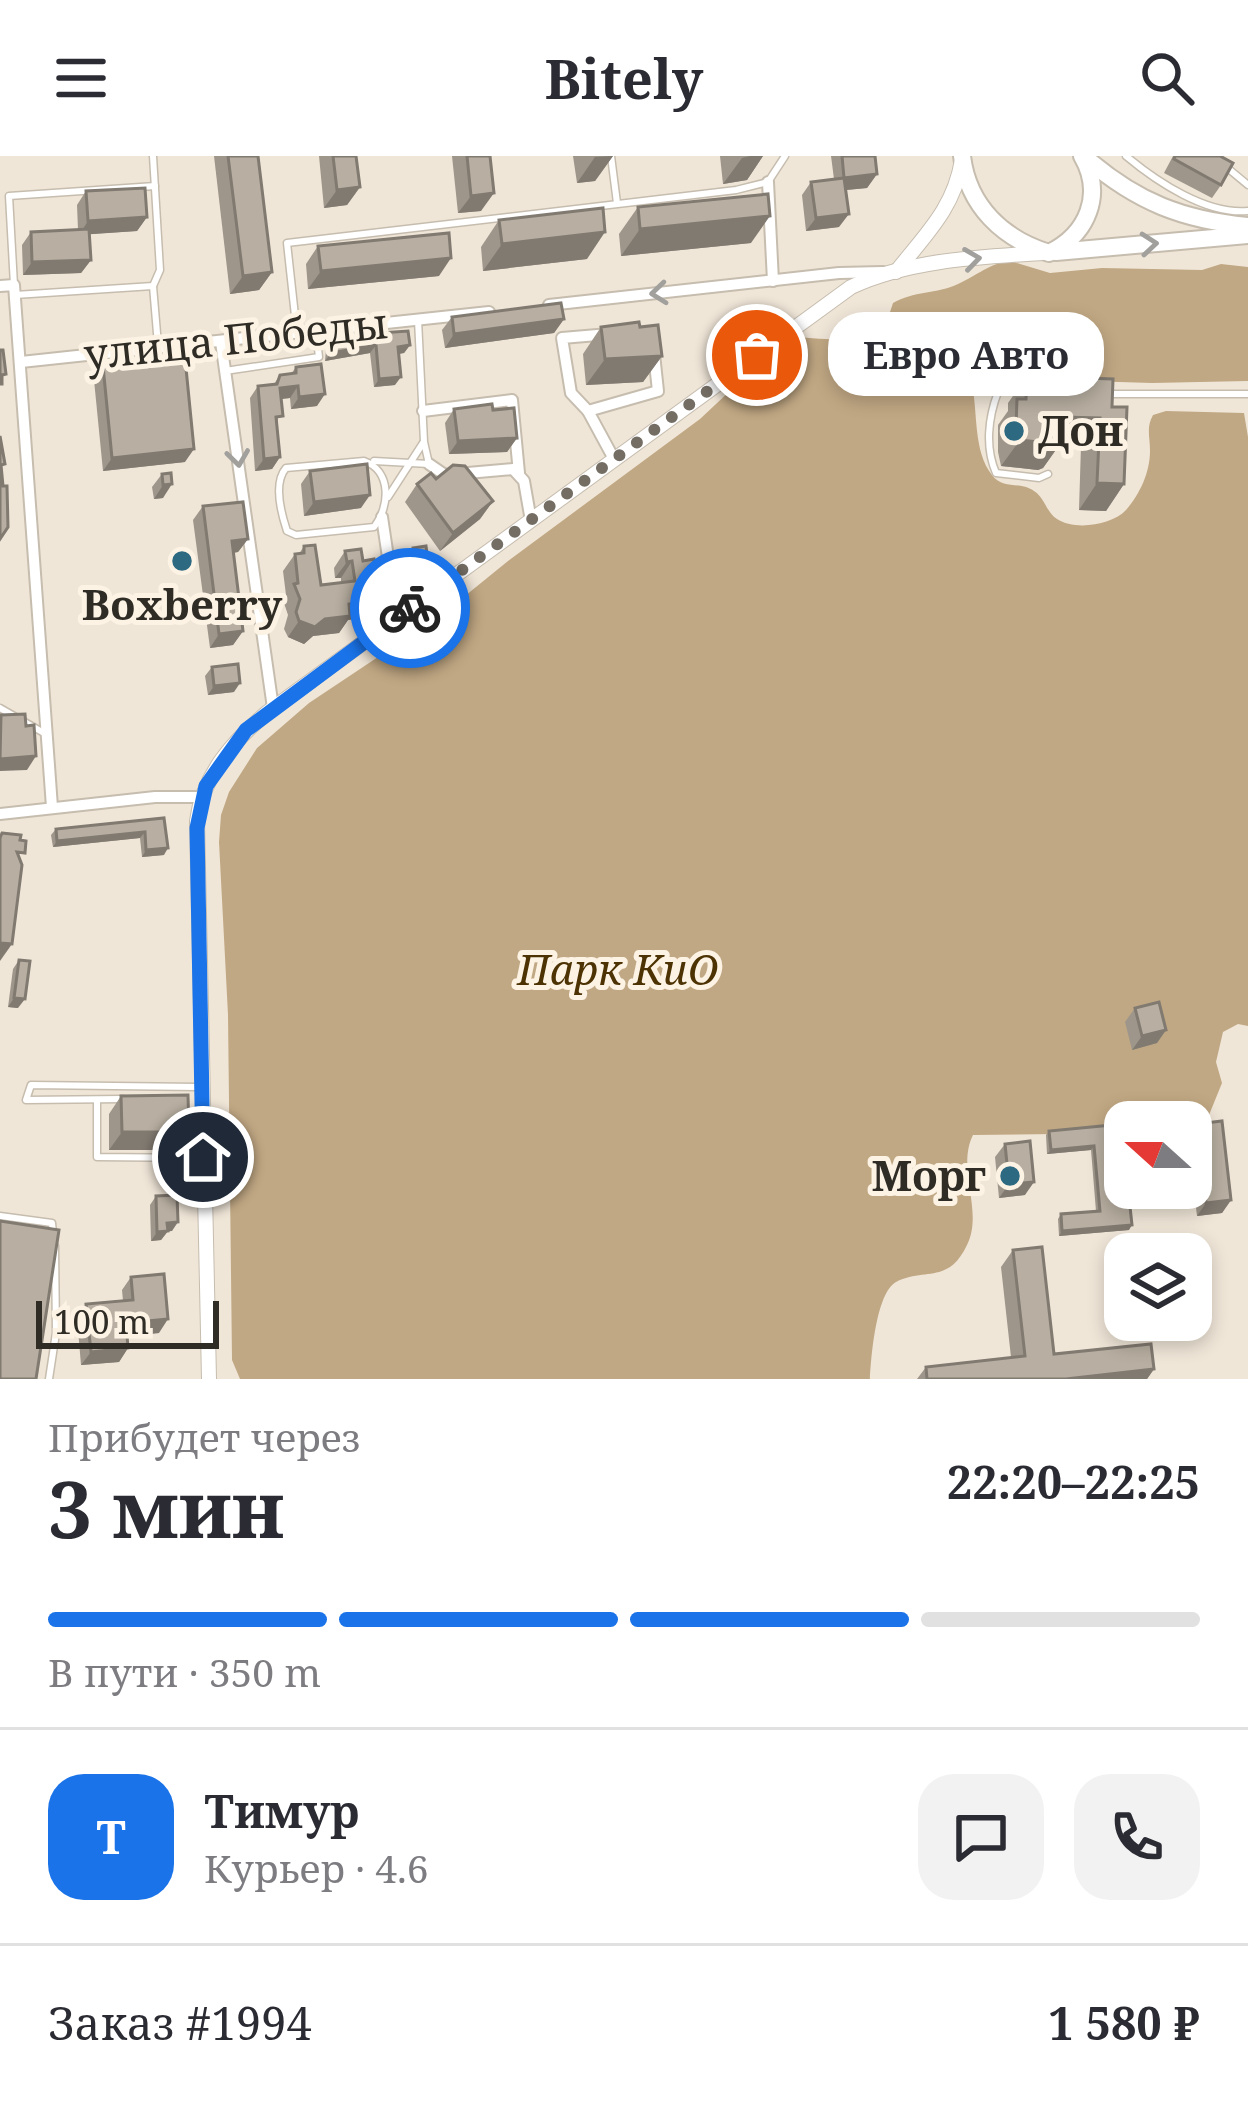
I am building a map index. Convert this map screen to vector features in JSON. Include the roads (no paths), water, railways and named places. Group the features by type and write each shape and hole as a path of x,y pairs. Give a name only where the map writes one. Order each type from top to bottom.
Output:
{"main road":[{"path":"962,156 969,184 997,226 1018,243 1049,253 1248,230"},
{"path":"1049,253 1072,240 1088,213 1093,189 1083,156"},
{"path":"1083,156 1112,181 1181,216 1248,230"}],"street":[{"path":"536,307 773,280 896,272 944,213 956,188 962,156"},
{"path":"768,182 773,280"},
{"path":"208,1379 197,828 202,797 225,754 273,708 851,286 873,276 974,258 1049,253"},
{"path":"0,286 15,290 52,807"},
{"name":"улица Победы","path":"21,362 512,310"},
{"path":"614,459 588,411 571,393 562,338 628,332"},
{"path":"221,342 273,708"},
{"path":"588,411 658,391 653,350"},
{"path":"422,411 512,400 519,473 531,521"},
{"path":"429,464 445,475 519,473"},
{"path":"382,517 397,618"},
{"path":"0,814 202,797"}],"lane":[{"path":"153,156 160,269 153,286 159,349"},
{"path":"611,156 617,203"},
{"path":"297,334 287,243 736,190 768,182 785,156"},
{"path":"1126,156 1215,209 1248,211"},
{"path":"1213,156 1248,185"},
{"path":"153,286 15,290 9,196 155,186"},
{"path":"418,320 429,464 412,461 364,461 286,468 279,476 287,531 296,535 374,527 398,476 412,461 424,442"},
{"path":"225,371 319,357 316,332"},
{"path":"1026,389 998,392 990,423 989,458 996,473 1048,475"},
{"path":"1088,393 1248,394"},
{"path":"364,461 375,465 381,475 386,501"},
{"path":"0,708 46,734"},
{"path":"141,1099 26,1100 32,1085 184,1087 202,1093"},
{"path":"184,1087 184,1099 202,1093"},
{"path":"97,1100 97,1156 203,1157"},
{"path":"184,1118 185,1157"},
{"path":"0,1216 52,1223 57,1264 50,1379"}],"place":[{"name":"Евро Авто","path":"757,355"},
{"name":"Дон","path":"1014,431"},
{"name":"Boxberry","path":"182,561"},
{"name":"Морг","path":"1010,1176"}],"park label":[{"name":"Парк КиО","path":"618,970"}]}
